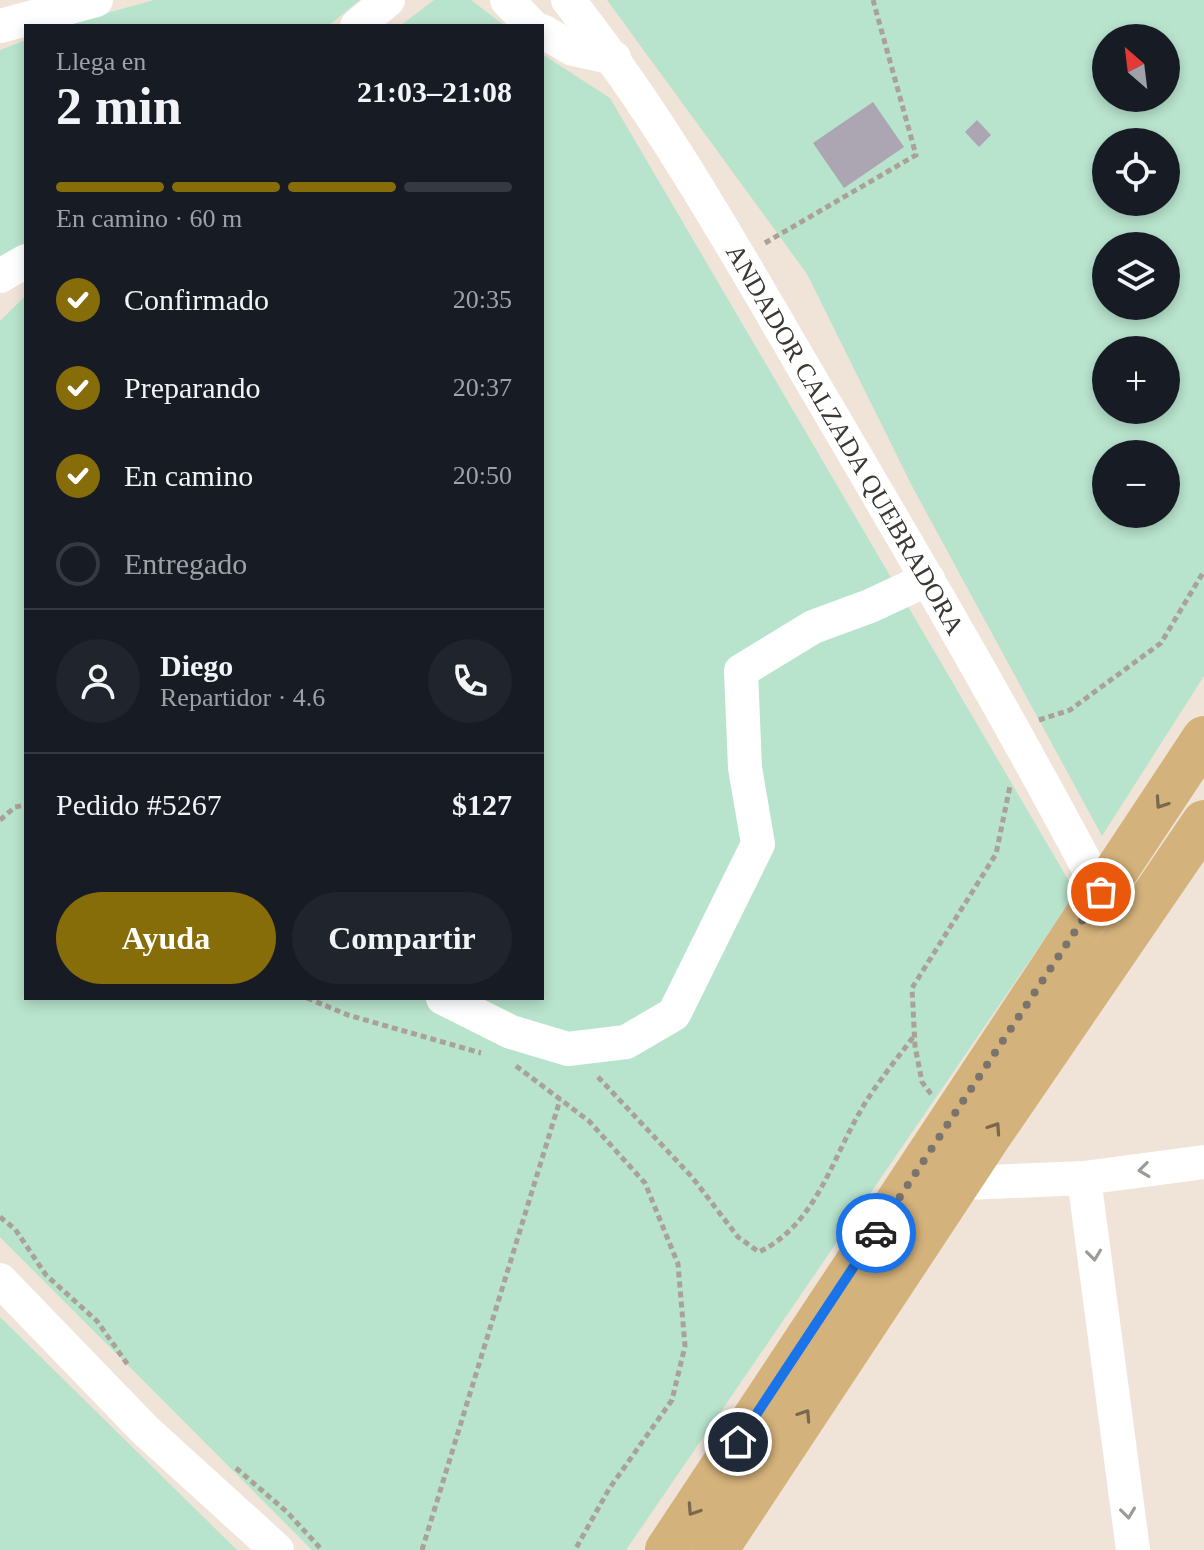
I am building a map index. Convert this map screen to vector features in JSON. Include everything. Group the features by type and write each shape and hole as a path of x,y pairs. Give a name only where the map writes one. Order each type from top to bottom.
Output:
{"main road":[{"path":"667,1550 1204,738"},
{"path":"716,1550 959,1182 1204,822"},
{"path":"1109,881 1153,897"}],"street":[{"path":"0,26 96,0"},
{"path":"359,24 388,0"},
{"path":"507,0 530,24"},
{"name":"ANDADOR CALZADA QUEBRADORA","path":"568,0 614,58 740,258 928,579 1016,737 1109,881"},
{"path":"544,32 573,49 614,58"},
{"path":"0,276 24,262"},
{"path":"447,1000 511,1032 568,1049 626,1042 674,1014 758,844 745,768 741,671 813,627 870,606 928,579"},
{"path":"905,1188 959,1182 1084,1178 1204,1162"},
{"path":"1084,1178 1133,1550"},
{"path":"0,1280 145,1430 277,1550"}],"path":[{"path":"740,258 916,155 873,0"},
{"path":"940,1101 924,1088 914,1036 912,988 996,854 1016,737 1070,710 1161,643 1204,571"},
{"path":"0,820 15,807 24,805"},
{"path":"312,1000 348,1015 492,1056"},
{"path":"568,1049 619,1096 681,1165 738,1237 759,1252 776,1244 803,1216 823,1186 861,1110 914,1036"},
{"path":"507,1060 589,1121 645,1183 678,1264 685,1346 672,1400 609,1489 575,1550"},
{"path":"422,1550 560,1100"},
{"path":"0,1217 15,1229 46,1275 97,1321 132,1372"},
{"path":"225,1459 287,1512 322,1550"}],"green space":[{"path":"154,0 360,0 330,24 67,24"},
{"path":"434,0 471,0 502,24 403,24"},
{"path":"607,0 1204,0 1204,676 1102,836 913,488 807,274"},
{"path":"24,41 24,246 0,264 0,50"},
{"path":"544,55 610,98 1076,893 626,1550 312,1550 0,1237 0,321 24,297 24,1000 544,1000"},
{"path":"0,1317 237,1550 0,1550"}],"building":[{"path":"873,102 904,147 844,188 813,143"},
{"path":"977,120 991,135 979,147 965,132"}],"way so far":[{"path":"876,1233 1101,892"}],"route":[{"path":"738,1442 876,1233"}]}
